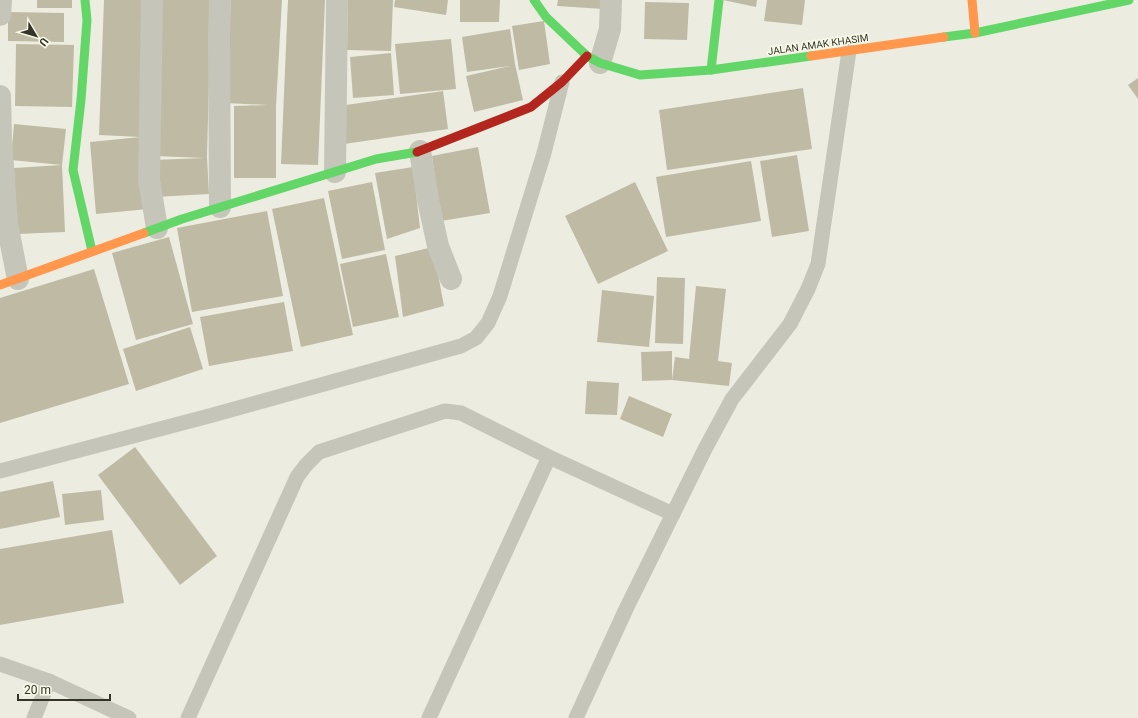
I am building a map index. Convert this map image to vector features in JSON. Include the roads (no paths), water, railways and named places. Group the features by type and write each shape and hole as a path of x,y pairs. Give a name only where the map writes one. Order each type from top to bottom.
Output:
{"street":[{"path":"0,15 1,0"},
{"path":"85,0 87,20 83,84 72,170 92,252"},
{"path":"152,0 149,180 157,228"},
{"path":"220,0 220,207"},
{"path":"335,172 337,0"},
{"name":"JALAN AMAK KHASIM","path":"534,0 546,17 594,60 640,75 711,70 974,33 1129,0"},
{"path":"0,96 9,282 182,218 376,159 420,150 532,107 562,82 594,60 610,29 611,0"},
{"path":"711,70 720,0"},
{"path":"972,0 974,33"},
{"path":"420,150 428,200 438,246 451,279"}],"lane":[{"path":"576,718 626,609 732,398 790,324 808,289 818,264 849,51"},
{"path":"0,471 232,410 461,346 476,338 488,324 500,296 544,153 562,82"},
{"path":"188,718 297,477 319,452 445,410 461,413 549,457 673,514"},
{"path":"429,718 549,457"},
{"path":"0,664 49,681 129,718"},
{"path":"34,718 49,681"}]}
